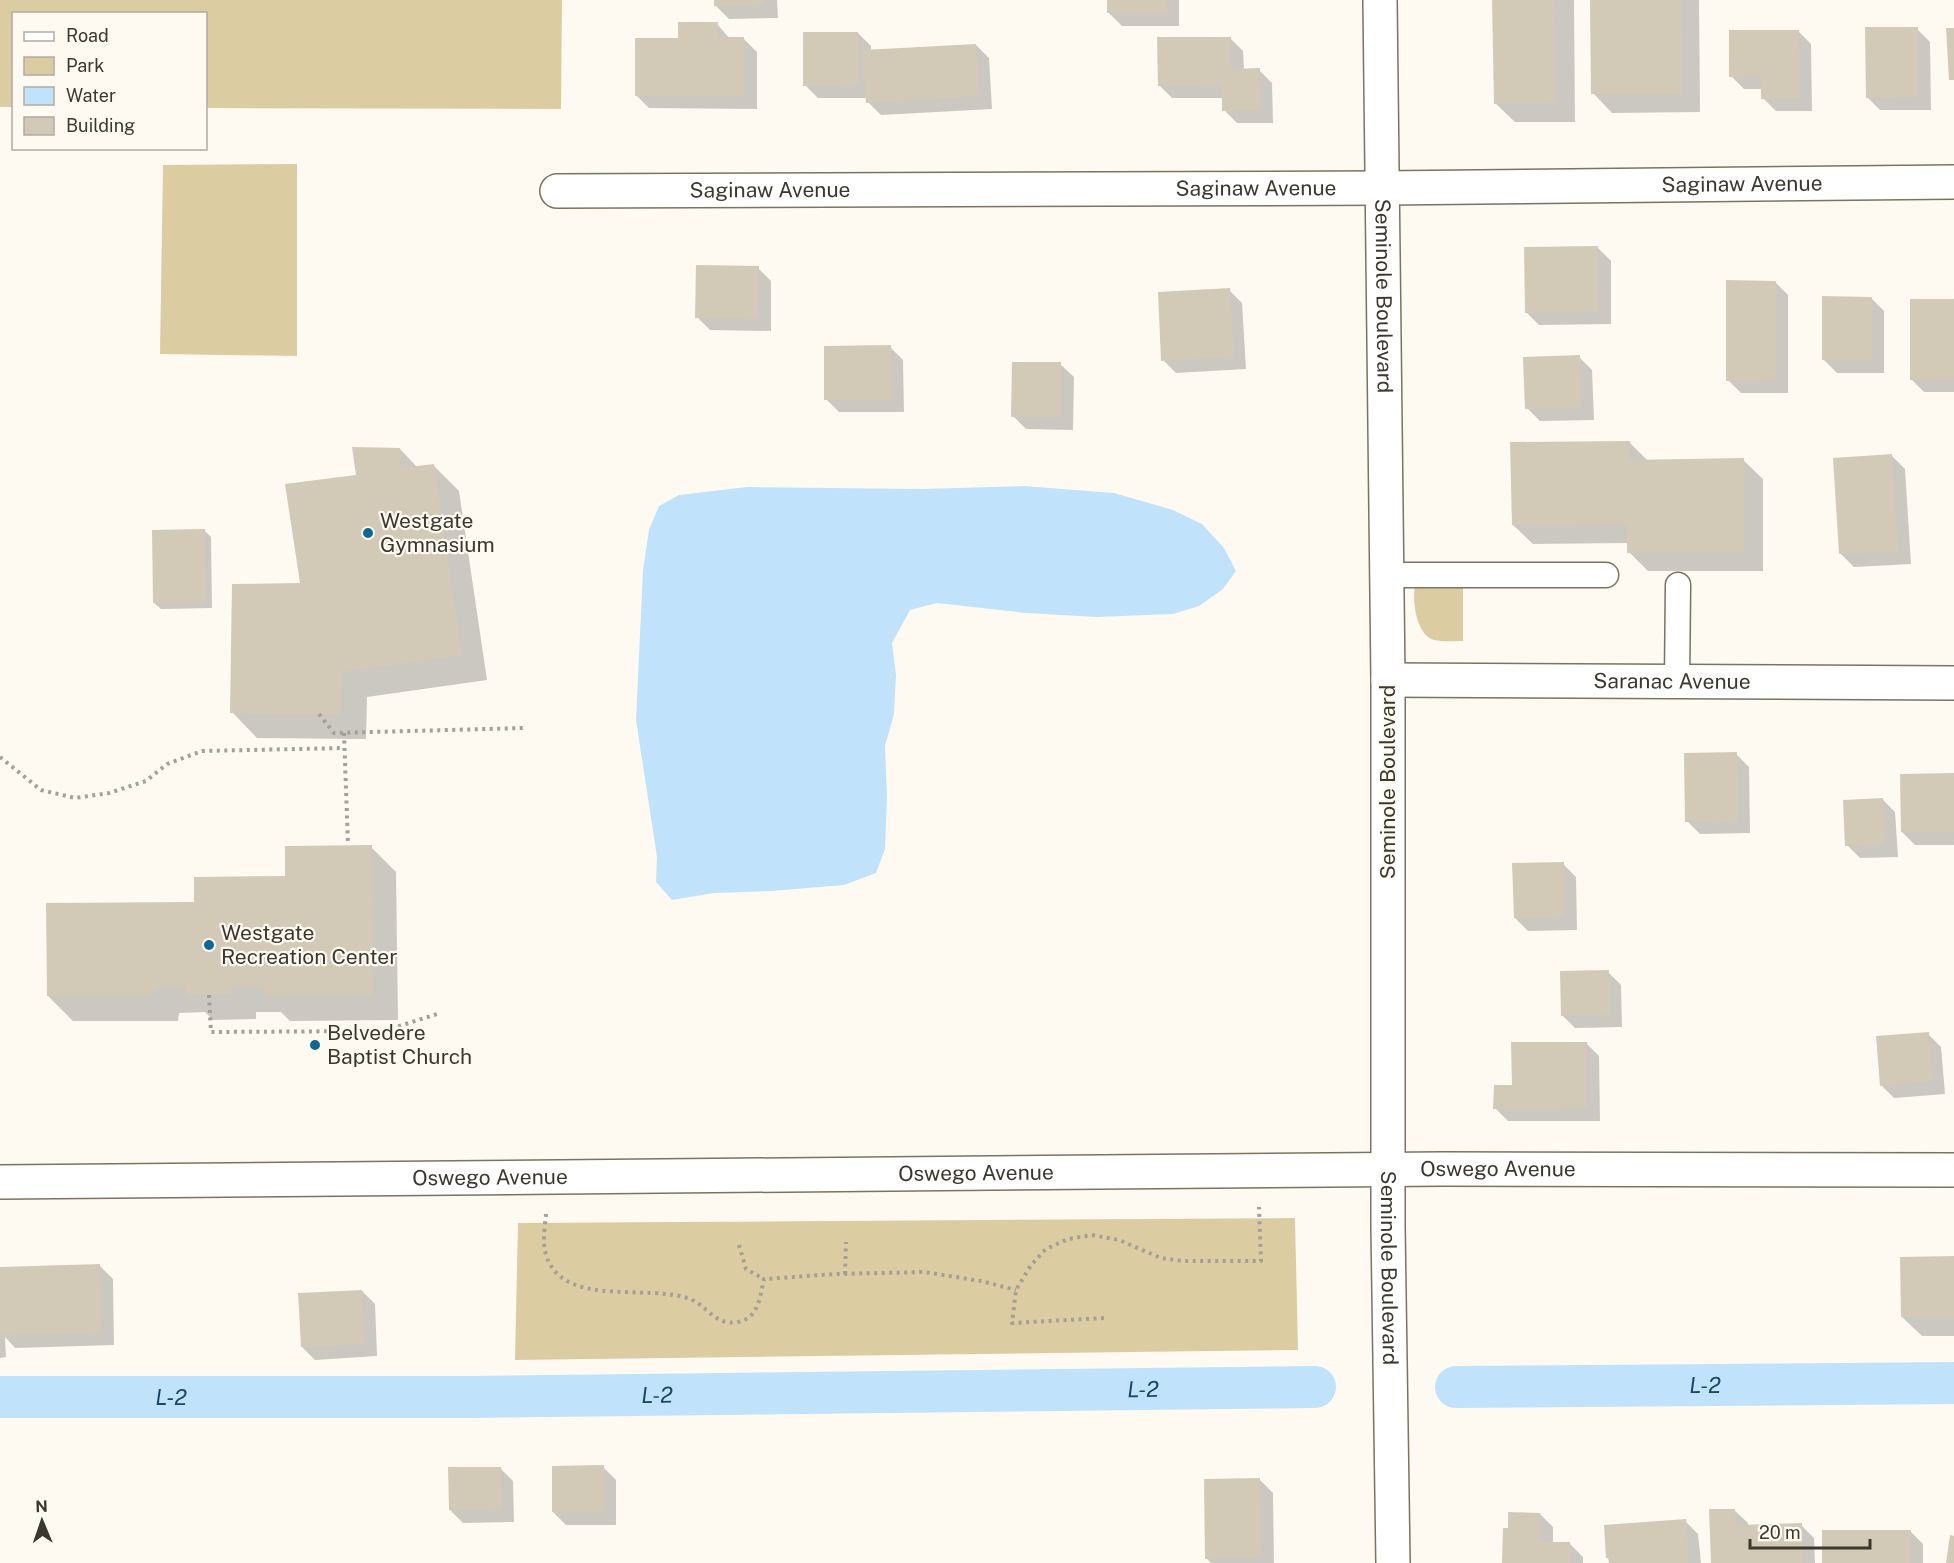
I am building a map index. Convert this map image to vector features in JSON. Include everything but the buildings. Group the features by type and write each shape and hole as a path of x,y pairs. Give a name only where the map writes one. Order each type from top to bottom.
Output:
{"street":[{"name":"Seminole Boulevard","path":"1380,0 1388,680 1388,1171 1394,1563"},
{"name":"Saginaw Avenue","path":"557,191 1383,188 1954,182"},
{"name":"Saranac Avenue","path":"1388,680 1954,683"},
{"name":"Oswego Avenue","path":"0,1182 1443,1169 1954,1170"}],"lane":[{"path":"1387,575 1606,574"},
{"path":"1677,682 1678,585"}],"path":[{"path":"319,714 334,733 524,728"},
{"path":"344,733 348,845"},
{"path":"0,757 41,790 75,798 109,793 146,781 168,764 202,751 344,748"},
{"path":"209,995 211,1032 384,1031 437,1014"},
{"path":"1104,1318 1012,1323 1016,1290 1030,1265 1046,1249 1068,1239 1092,1235 1119,1240 1161,1258 1183,1261 1261,1261 1259,1206"},
{"path":"546,1214 544,1243 545,1253 551,1267 561,1278 583,1288 668,1294 692,1300 708,1314 724,1323 740,1322 752,1315 758,1306 764,1279"},
{"path":"845,1274 846,1242"},
{"path":"739,1245 746,1269 764,1279 924,1272 981,1281 1016,1290"}],"green space":[{"path":"0,0 562,0 561,109 207,108 207,12 12,12 12,107 0,107"},
{"path":"297,164 297,356 160,354 163,165"},
{"path":"1463,581 1463,641 1437,641 1428,637 1419,624 1417,616 1414,599 1415,585"},
{"path":"1295,1218 1298,1350 515,1360 518,1223"}],"water":[{"path":"1024,486 1114,493 1173,510 1202,524 1224,548 1236,571 1223,589 1199,606 1173,614 1097,617 1026,613 937,603 910,610 892,643 896,675 894,714 885,746 887,797 885,849 876,873 844,885 714,893 672,900 656,882 657,857 636,720 643,570 649,530 659,506 679,495 747,487 922,489"}],"waterway":[{"name":"L-2","path":"1456,1387 1954,1383"},
{"name":"L-2","path":"0,1397 471,1397 1315,1387"}],"place":[{"name":"Westgate Gymnasium","path":"368,533"},
{"name":"Westgate Recreation Center","path":"209,945"},
{"name":"Belvedere Baptist Church","path":"315,1045"}]}
